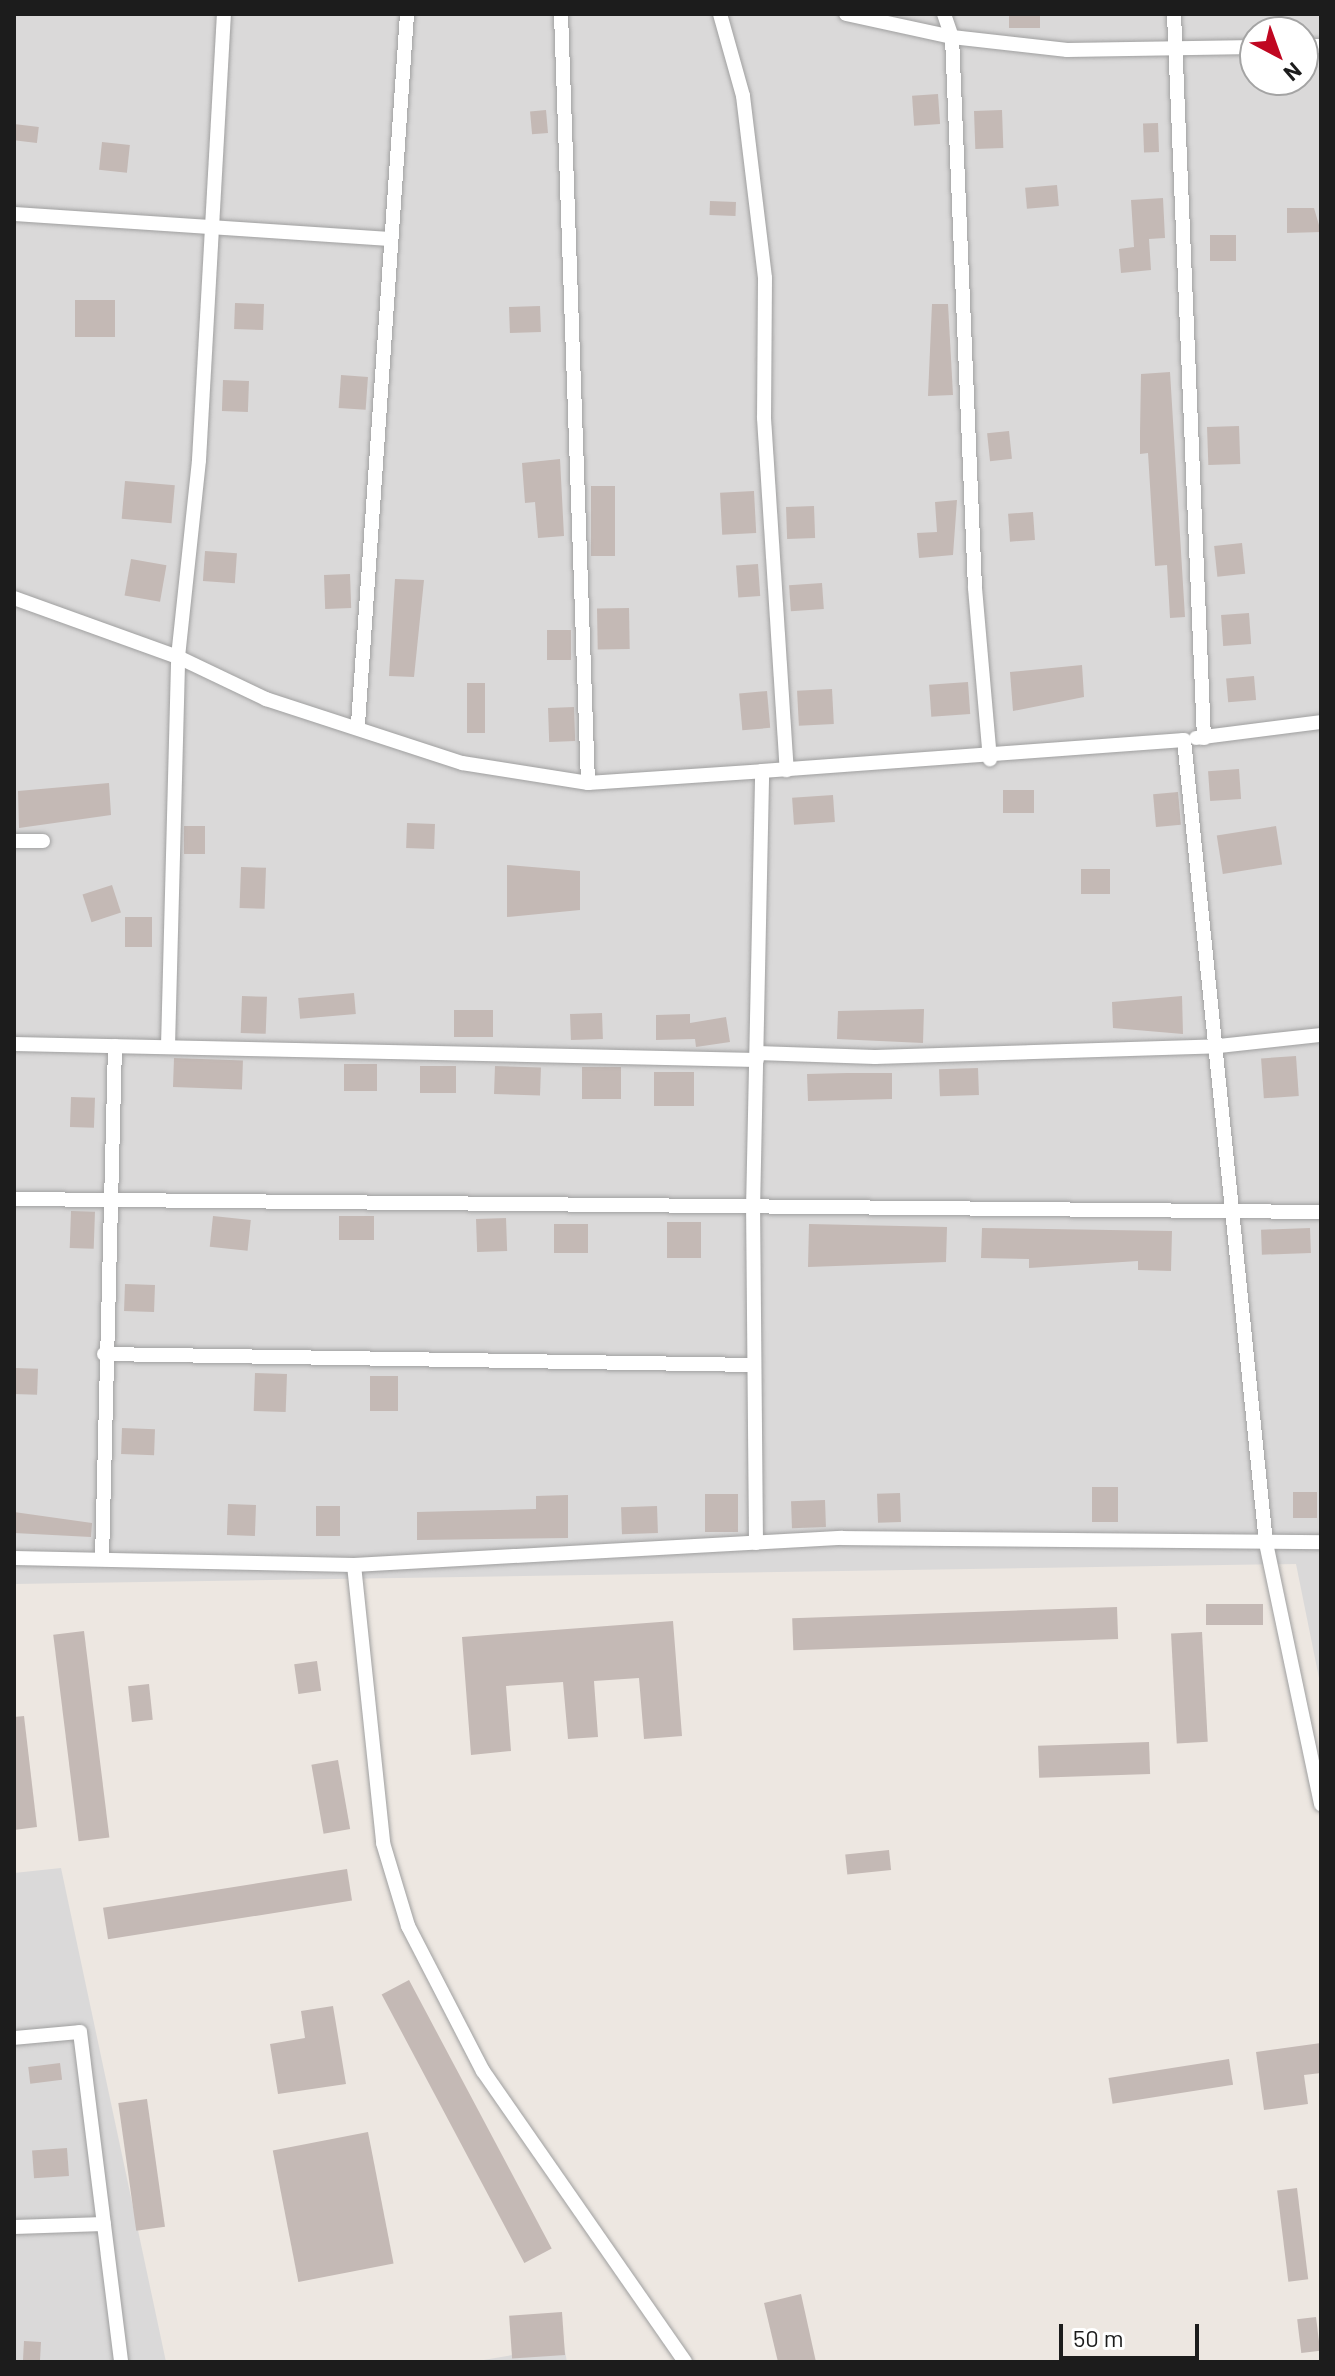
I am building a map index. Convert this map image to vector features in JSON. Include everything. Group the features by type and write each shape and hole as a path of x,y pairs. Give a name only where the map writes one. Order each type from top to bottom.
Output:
{"street":[{"path":"168,1046 178,657 224,14"},
{"path":"358,724 407,14"},
{"path":"561,14 588,783"},
{"path":"720,14 743,96 765,278 764,418 787,770"},
{"path":"846,14 952,37 1067,50 1239,47"},
{"path":"944,14 952,37 975,588 990,759"},
{"path":"1174,14 1204,738"},
{"path":"14,214 390,239"},
{"path":"14,598 178,657 266,699 358,724 462,763 588,783 990,759 1204,738 1321,722"},
{"path":"1184,740 1219,1046 1266,1543 1321,1804"},
{"path":"756,1543 753,1210 762,771"},
{"path":"14,841 43,841"},
{"path":"14,1044 875,1057 1219,1046 1321,1035"},
{"path":"102,1559 104,1354 115,1046"},
{"path":"14,1199 109,1196 753,1210 969,1207 1234,1216 1321,1212"},
{"path":"104,1354 754,1365"},
{"path":"14,1558 354,1565 756,1543 1321,1542"},
{"path":"354,1565 383,1843 408,1926 483,2071 685,2362"},
{"path":"14,2038 80,2032 121,2362"},
{"path":"14,2227 104,2224"}],"shaded area":[{"path":"14,14 1321,14 1321,1688 1296,1564 14,1584"},
{"path":"61,1868 166,2362 14,2362 14,1873"},
{"path":"564,2346 567,2362 472,2362"}],"building":[{"path":"1009,14 1040,14 1040,28 1009,28"},
{"path":"938,94 940,124 914,126 912,96"},
{"path":"546,110 548,133 532,134 530,111"},
{"path":"1002,110 1003,148 975,149 974,111"},
{"path":"1158,123 1159,152 1144,153 1143,124"},
{"path":"14,124 39,127 37,143 14,140"},
{"path":"102,142 130,145 127,173 99,170"},
{"path":"1057,185 1059,206 1027,209 1025,188"},
{"path":"1163,198 1165,238 1149,239 1151,270 1121,273 1119,249 1134,247 1131,200"},
{"path":"710,201 736,202 735,216 710,215"},
{"path":"1287,208 1314,208 1321,232 1287,233"},
{"path":"1210,235 1236,235 1236,261 1210,261"},
{"path":"75,300 115,300 115,337 75,337"},
{"path":"235,303 264,304 263,330 234,329"},
{"path":"932,304 948,304 953,395 928,396"},
{"path":"540,306 541,332 510,333 509,307"},
{"path":"1170,372 1185,617 1170,618 1167,565 1155,566 1148,453 1140,454 1140,432 1141,374"},
{"path":"341,375 368,377 366,410 339,408"},
{"path":"223,380 249,381 248,412 222,411"},
{"path":"1239,426 1240,464 1208,465 1207,427"},
{"path":"1009,431 1012,459 990,461 987,433"},
{"path":"560,459 564,536 538,538 535,502 525,503 522,463"},
{"path":"125,481 175,485 171,523 122,519"},
{"path":"591,486 615,486 615,556 591,556"},
{"path":"754,491 756,533 722,535 720,493"},
{"path":"957,500 953,555 919,558 917,533 937,532 935,502"},
{"path":"814,506 815,538 787,539 786,507"},
{"path":"1033,512 1035,540 1010,542 1008,514"},
{"path":"1242,543 1245,574 1217,577 1214,546"},
{"path":"205,551 237,553 235,583 203,581"},
{"path":"131,559 166,565 160,602 125,595"},
{"path":"758,564 760,596 738,597 736,566"},
{"path":"350,574 351,608 325,609 324,575"},
{"path":"395,579 424,580 414,677 389,676"},
{"path":"822,583 824,609 791,611 789,585"},
{"path":"629,608 630,649 598,650 597,609"},
{"path":"1249,613 1251,644 1223,646 1221,615"},
{"path":"547,630 571,630 571,660 547,660"},
{"path":"1082,665 1084,697 1013,711 1010,672"},
{"path":"1254,676 1256,700 1228,702 1226,678"},
{"path":"968,682 970,714 931,717 929,685"},
{"path":"467,683 485,683 485,733 467,733"},
{"path":"832,689 834,724 799,726 797,691"},
{"path":"767,691 770,728 742,730 739,693"},
{"path":"574,707 575,741 549,742 548,708"},
{"path":"1239,769 1241,799 1210,801 1208,771"},
{"path":"109,783 111,815 19,828 18,791"},
{"path":"1003,790 1034,790 1034,813 1003,813"},
{"path":"1178,792 1181,825 1156,827 1153,794"},
{"path":"833,795 835,822 794,825 792,798"},
{"path":"407,823 435,824 434,849 406,848"},
{"path":"184,826 205,826 205,854 184,854"},
{"path":"1276,826 1282,865 1223,874 1217,835"},
{"path":"507,865 580,871 580,910 507,917"},
{"path":"241,867 266,868 265,909 240,908"},
{"path":"1081,869 1110,869 1110,894 1081,894"},
{"path":"112,885 121,913 91,922 83,895"},
{"path":"125,917 152,917 152,947 125,947"},
{"path":"354,993 356,1014 300,1019 298,998"},
{"path":"242,996 267,997 266,1034 241,1033"},
{"path":"1182,996 1183,1034 1113,1028 1112,1002"},
{"path":"924,1009 923,1043 837,1039 838,1011"},
{"path":"454,1010 493,1010 493,1037 454,1037"},
{"path":"602,1013 603,1039 571,1040 570,1014"},
{"path":"690,1014 690,1023 726,1017 730,1042 696,1047 695,1039 656,1040 656,1015"},
{"path":"1296,1056 1299,1096 1264,1098 1261,1058"},
{"path":"174,1058 243,1060 242,1089 173,1087"},
{"path":"344,1064 377,1064 377,1091 344,1091"},
{"path":"420,1066 456,1066 456,1093 420,1093"},
{"path":"495,1066 541,1068 540,1096 494,1094"},
{"path":"582,1067 621,1067 621,1099 582,1099"},
{"path":"978,1068 979,1095 940,1096 939,1069"},
{"path":"654,1072 694,1072 694,1106 654,1106"},
{"path":"892,1073 892,1099 808,1101 807,1074"},
{"path":"71,1097 95,1098 94,1128 70,1127"},
{"path":"71,1211 95,1212 94,1249 70,1248"},
{"path":"213,1216 251,1220 248,1251 210,1247"},
{"path":"339,1216 374,1216 374,1240 339,1240"},
{"path":"506,1218 507,1251 477,1252 476,1219"},
{"path":"667,1222 701,1222 701,1258 667,1258"},
{"path":"554,1224 588,1224 588,1253 554,1253"},
{"path":"809,1224 947,1227 946,1262 808,1267"},
{"path":"982,1228 1172,1231 1171,1271 1138,1270 1138,1261 1029,1268 1029,1259 981,1258"},
{"path":"1310,1228 1311,1253 1262,1255 1261,1230"},
{"path":"125,1284 155,1285 154,1312 124,1311"},
{"path":"14,1368 38,1369 37,1395 14,1394"},
{"path":"255,1373 287,1374 286,1412 254,1411"},
{"path":"370,1376 398,1376 398,1411 370,1411"},
{"path":"122,1428 155,1429 154,1455 121,1454"},
{"path":"1092,1487 1118,1487 1118,1522 1092,1522"},
{"path":"1293,1492 1317,1492 1317,1518 1293,1518"},
{"path":"900,1493 901,1522 878,1523 877,1494"},
{"path":"705,1494 738,1494 738,1532 705,1532"},
{"path":"568,1495 568,1538 417,1540 417,1512 536,1509 536,1496"},
{"path":"825,1500 826,1527 792,1528 791,1501"},
{"path":"228,1504 256,1505 255,1536 227,1535"},
{"path":"316,1506 340,1506 340,1536 316,1536"},
{"path":"657,1506 658,1533 622,1534 621,1507"},
{"path":"14,1512 92,1523 91,1537 14,1533"},
{"path":"1206,1604 1263,1604 1263,1625 1206,1625"},
{"path":"1117,1607 1118,1639 793,1650 792,1618"},
{"path":"673,1621 682,1736 644,1739 639,1678 594,1681 598,1737 568,1739 563,1682 506,1686 511,1751 471,1755 462,1637"},
{"path":"84,1631 109,1837 79,1841 53,1635"},
{"path":"1202,1632 1208,1742 1177,1743 1171,1634"},
{"path":"317,1661 321,1691 298,1694 294,1664"},
{"path":"149,1684 153,1720 132,1722 128,1686"},
{"path":"24,1716 37,1827 14,1830 14,1717"},
{"path":"1149,1742 1150,1774 1039,1778 1038,1746"},
{"path":"338,1760 350,1829 324,1834 311,1765"},
{"path":"889,1850 891,1870 847,1874 845,1855"},
{"path":"347,1869 352,1901 108,1939 103,1908"},
{"path":"409,1980 552,2248 524,2263 382,1995"},
{"path":"333,2006 346,2084 278,2094 270,2044 305,2038 301,2011"},
{"path":"1321,2043 1321,2073 1304,2075 1308,2104 1264,2110 1256,2052"},
{"path":"1229,2059 1233,2085 1113,2104 1109,2078"},
{"path":"60,2063 62,2080 30,2084 28,2067"},
{"path":"147,2099 165,2227 136,2231 118,2103"},
{"path":"368,2132 394,2264 298,2282 273,2151"},
{"path":"67,2148 69,2176 34,2178 32,2150"},
{"path":"1297,2188 1308,2279 1288,2282 1277,2190"},
{"path":"801,2294 816,2362 778,2362 764,2303"},
{"path":"562,2312 565,2355 512,2359 509,2316"},
{"path":"1316,2317 1320,2351 1301,2353 1297,2319"},
{"path":"24,2341 41,2342 40,2362 23,2362"}]}
